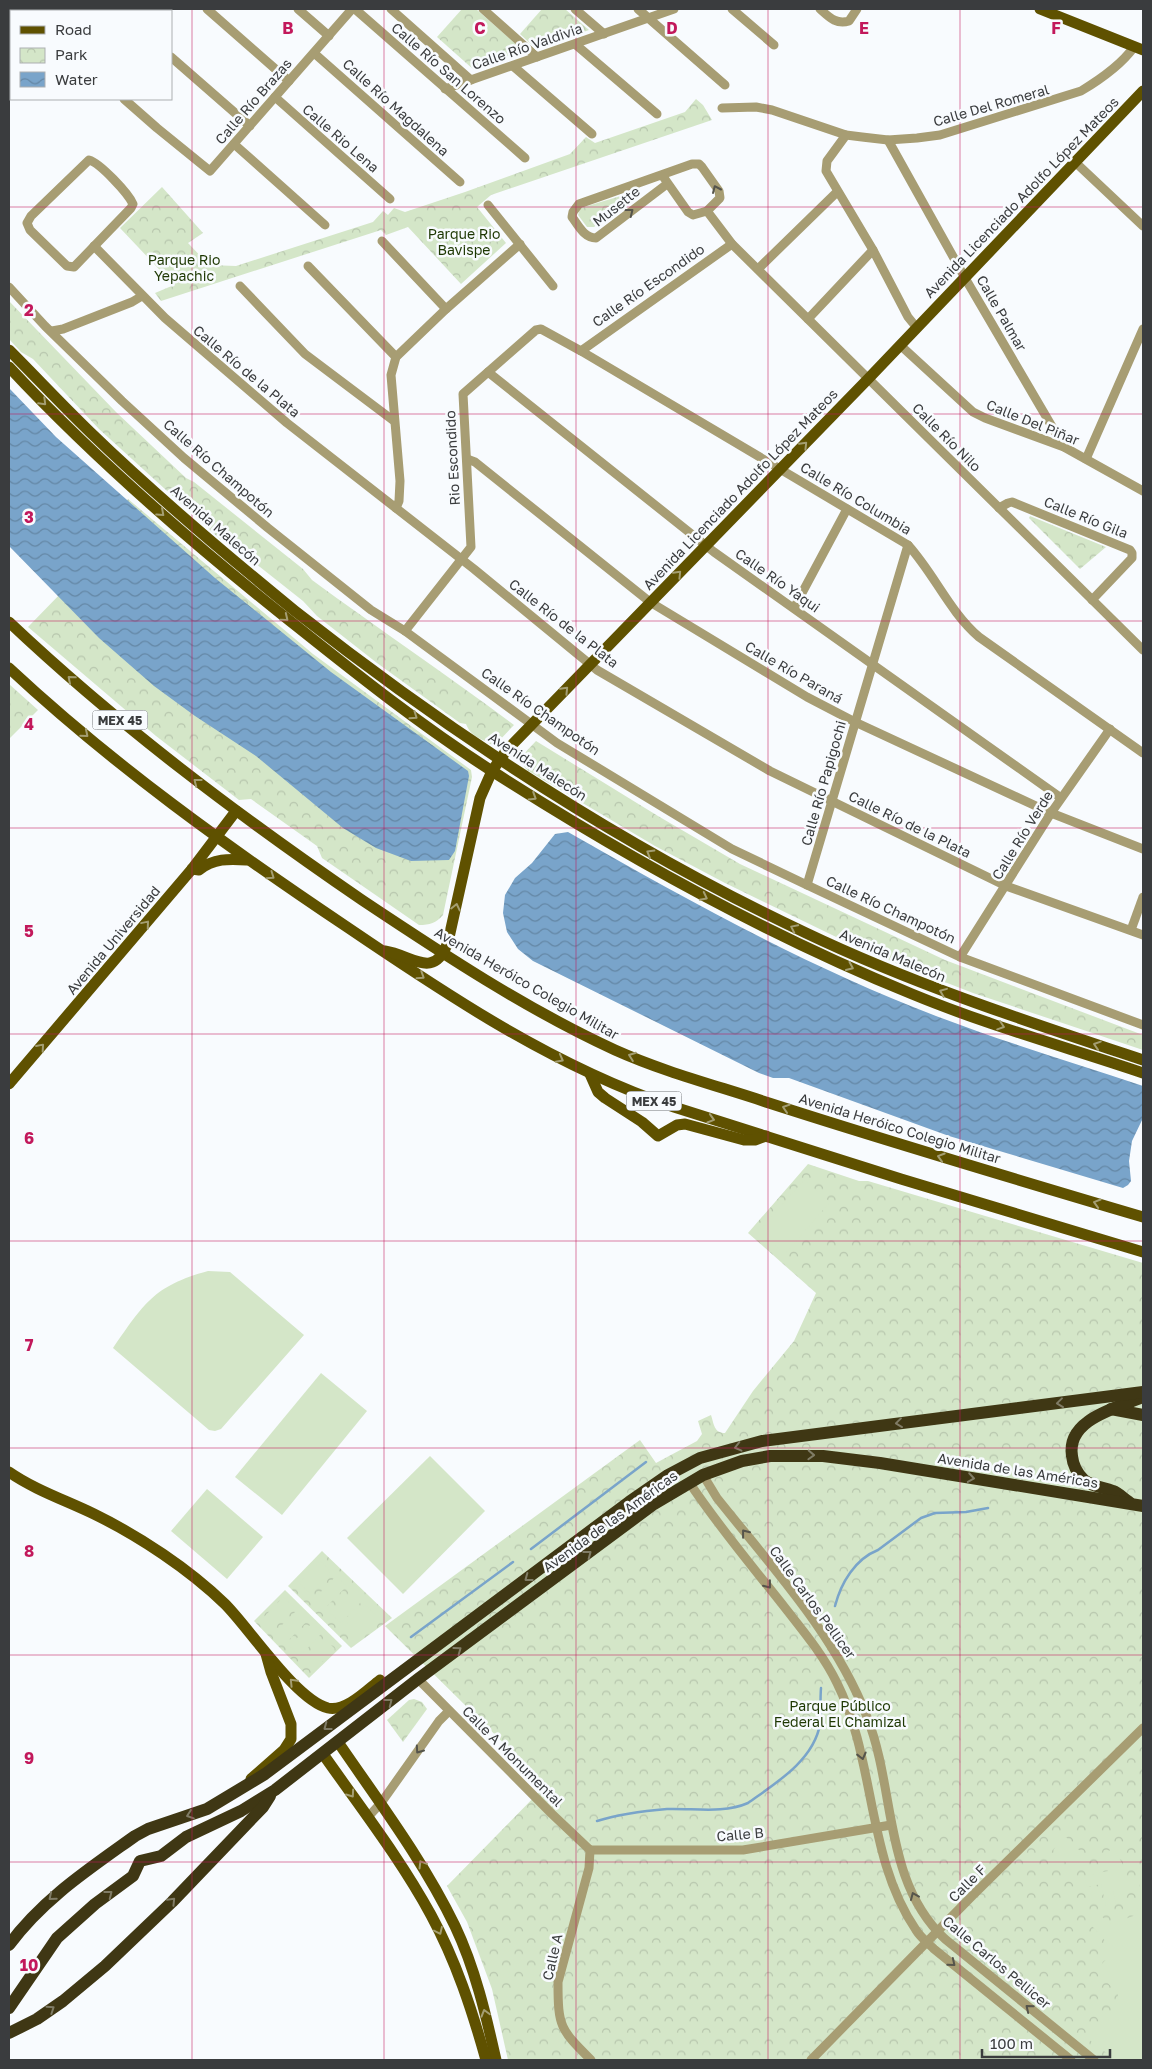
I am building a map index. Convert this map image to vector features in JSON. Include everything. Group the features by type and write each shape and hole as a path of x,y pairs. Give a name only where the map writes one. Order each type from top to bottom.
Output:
{"highway":[{"name":"Avenida de las Américas","path":"9,1945 30,1918 52,1897 135,1836 148,1829 207,1809 265,1774 407,1666 629,1502 668,1475 700,1458 762,1441 1143,1392"},
{"path":"1137,1505 1115,1492 1097,1487 1086,1481 1078,1473 1070,1448 1080,1427 1096,1417 1143,1397"},
{"path":"1088,1400 1113,1409 1143,1415"},
{"name":"Avenida de las Américas","path":"275,1790 418,1679 654,1504 703,1475 742,1461 770,1456 823,1456 1137,1505"},
{"path":"418,1679 416,1673 421,1665 464,1632 488,1607"},
{"path":"9,2008 57,1938 95,1904 133,1876 140,1861 161,1856 186,1837 221,1822 275,1790"},
{"path":"9,2034 37,2019 62,2002 104,1966 172,1902 263,1807 275,1790"}],"main road":[{"path":"1040,9 1139,48"},
{"name":"Avenida Licenciado Adolfo López Mateos","path":"443,954 448,942 480,798 492,771 500,760 532,724 868,379 1143,92"},
{"name":"Avenida Malecón","path":"9,350 90,432 264,585 368,667 500,760 658,858 805,933 956,997 1143,1060"},
{"name":"Avenida Malecón","path":"9,367 123,479 247,587 383,694 492,771 663,875 729,910 849,967 945,1007 1143,1073"},
{"name":"Avenida Heróico Colegio Militar","path":"9,622 78,685 137,734 236,811 339,884 443,954 583,1035 618,1052 878,1138 1143,1217"},
{"name":"MEX 45","path":"9,668 103,750 217,838 381,950 485,1016 590,1074 639,1095 766,1136 1143,1252"},
{"name":"Avenida Universidad","path":"9,1084 192,869 236,811"},
{"path":"192,869 199,870 206,864 221,860 249,860"},
{"path":"381,950 399,953 424,964 436,962 443,954"},
{"path":"590,1074 598,1092 642,1122 658,1136 676,1125 685,1124 744,1140 755,1140 766,1136"},
{"path":"9,1472 30,1485 94,1514 149,1546 177,1565 225,1604 298,1688 311,1699 328,1708 341,1708 395,1670 407,1666"},
{"path":"243,1788 284,1750 291,1739 290,1724 270,1672 265,1650"},
{"path":"338,1742 414,1852 455,1927 470,1964 482,2002 496,2060"},
{"path":"323,1754 410,1879 432,1916 466,1991 486,2060"}],"street":[{"path":"207,9 289,81"},
{"path":"298,9 329,36"},
{"name":"Calle Río Brazas","path":"125,100 210,171 354,9"},
{"name":"Calle Río San Lorenzo","path":"354,9 525,158"},
{"name":"Calle Río San Lorenzo","path":"391,9 471,80"},
{"path":"483,9 537,57"},
{"path":"575,9 604,34"},
{"path":"638,9 725,85"},
{"name":"Calle Río Valdivia","path":"445,89 674,9"},
{"path":"732,9 774,45"},
{"path":"820,9 833,20 839,22 848,21 857,9"},
{"path":"575,44 657,114"},
{"name":"Calle Del Romeral","path":"722,108 739,106 764,108 794,116 846,135 888,140 940,135 992,120 1027,106 1059,99 1081,90 1098,81 1139,48"},
{"name":"Calle Río Magdalena","path":"314,53 460,182"},
{"path":"172,58 250,126"},
{"path":"513,66 592,134"},
{"name":"Calle Rio Lena","path":"275,97 390,199"},
{"path":"846,135 825,165 826,171 873,250 908,317 917,328"},
{"name":"Calle Palmar","path":"888,140 965,278 1064,448"},
{"path":"234,144 325,225"},
{"path":"89,160 94,162 112,180 133,204 94,246 71,268 30,230 27,223 31,216 89,160"},
{"path":"1075,162 1143,226"},
{"name":"Musette","path":"665,180 579,204 572,217 584,234 596,238 665,180 692,164 702,166 719,191 720,198 707,211"},
{"path":"665,180 688,212 699,215 707,211 732,244"},
{"path":"758,269 837,192"},
{"path":"488,205 552,286"},
{"path":"382,241 446,309"},
{"path":"396,508 399,501 400,481 391,375 396,357 446,309 520,244"},
{"name":"Calle Río Nilo","path":"732,244 1143,650"},
{"name":"Calle Río Escondido","path":"581,350 732,244"},
{"name":"Calle Río de la Plata","path":"94,246 172,325 287,423 462,559 590,664 770,771 832,802 1006,886 1143,935"},
{"path":"808,319 873,250"},
{"path":"308,266 396,357"},
{"path":"240,286 305,354 394,421"},
{"name":"Calle Río Champotón","path":"9,287 122,401 184,458 268,528 364,604 405,630 557,743 732,849 806,886 960,956 1143,1025"},
{"path":"52,331 63,329 124,306 142,296"},
{"name":"Calle Río Columbia","path":"541,329 547,330 581,350 908,545 930,571 964,624 1143,753"},
{"name":"Rio Escondido","path":"405,630 471,548 463,394 536,330 541,329"},
{"path":"1086,459 1143,329"},
{"name":"Calle Del Piñar","path":"900,345 973,412 1064,448 1143,491"},
{"name":"Calle Río Yaqui","path":"488,372 705,546 1061,798"},
{"name":"Calle Río Paraná","path":"467,459 476,462 650,602 807,697 855,722 1051,813 1143,849"},
{"name":"Calle Río Gila","path":"999,508 1008,502 1012,502 1130,550 1132,558 1092,600"},
{"path":"794,608 847,509"},
{"name":"Calle Río Papigochi","path":"806,886 908,545"},
{"name":"Calle Río Verde","path":"960,956 1051,813 1110,729"},
{"path":"1131,930 1143,897"},
{"name":"Calle Carlos Pellicer","path":"703,1475 717,1498 823,1635 848,1674 870,1727 878,1756 891,1825 905,1876 924,1917 937,1932 1094,2060"},
{"name":"Calle Carlos Pellicer","path":"689,1482 813,1644 837,1683 855,1726 867,1774 876,1827 897,1894 906,1915 927,1942 1071,2060"},
{"name":"Calle A Monumental","path":"418,1679 448,1711 590,1850"},
{"path":"368,1817 381,1804 448,1711"},
{"name":"Calle F","path":"811,2060 1143,1728"},
{"name":"Calle B","path":"590,1850 743,1850 891,1825"},
{"name":"Calle A","path":"590,1850 588,1868 558,1982 558,1998 564,2032 591,2060"}],"green space":[{"path":"462,9 476,9 523,50 474,70 437,37"},
{"path":"542,9 565,9 589,30 536,49 520,34"},
{"path":"696,99 703,105 712,120 491,195 477,207 506,243 461,284 408,227 386,235 381,230 161,301 155,293 174,285 120,228 162,187 203,233 188,243 209,265 236,266 373,222 383,211 388,215 394,208 405,212 570,154 586,137 595,143 685,112"},
{"path":"634,192 636,196 594,227 587,227 578,215 580,209 584,207"},
{"path":"9,301 116,412 186,478 194,482 303,569 312,580 514,725 496,744 492,745 477,737 466,724 460,723 377,663 227,541 221,540 99,429 33,359 21,352 9,339"},
{"path":"128,499 313,654 471,770 472,777 443,915 438,920 430,924 419,925 322,858 317,846 251,799 239,800 156,736 28,627 63,591 54,582"},
{"path":"1030,516 1106,547 1080,569 1029,518"},
{"path":"9,684 38,710 10,738 9,737"},
{"path":"536,741 740,864 945,960 1143,1035 1143,1050 973,993 865,951 725,883 655,846 527,770 519,760"},
{"name":"Parque Público Federal El Chamizal","path":"808,1164 859,1181 868,1181 1143,1263 1143,2060 508,2060 492,1989 467,1922 447,1886 546,1785 385,1626 640,1440 656,1463 697,1441 702,1434 698,1421 711,1415 717,1430 725,1433 753,1391 794,1341 816,1293 748,1233"},
{"path":"804,1180 830,1202 785,1254 759,1231"},
{"path":"208,1271 230,1272 304,1335 221,1429 215,1431 209,1430 113,1348 142,1308 162,1290 174,1283"},
{"path":"321,1373 367,1411 282,1515 235,1477"},
{"path":"430,1456 485,1511 403,1594 347,1538"},
{"path":"207,1489 263,1537 227,1579 171,1531"},
{"path":"322,1551 392,1618 351,1648 288,1586"},
{"path":"320,1561 331,1571 310,1593 299,1583"},
{"path":"336,1576 347,1586 325,1608 315,1598"},
{"path":"285,1590 342,1646 309,1678 254,1621"},
{"path":"352,1591 362,1601 341,1623 330,1613"},
{"path":"283,1597 294,1607 272,1629 262,1619"},
{"path":"365,1605 376,1615 354,1637 344,1627"},
{"path":"297,1610 307,1621 286,1643 275,1632"},
{"path":"311,1624 321,1634 300,1656 289,1646"},
{"path":"325,1639 335,1649 313,1671 303,1661"},
{"path":"414,1699 422,1702 427,1709 403,1742 387,1720 409,1700"},
{"path":"1066,1837 1090,1861 1076,1873 1053,1850"},
{"path":"1114,1849 1122,1863 1125,1878 1134,1876 1137,1885 1113,1891 1116,1904 1106,1906 1101,1884 1087,1887 1084,1876 1108,1871 1102,1853"},
{"path":"1143,1867 1143,2060 1116,2060 1084,2036 1106,2013 1111,2017 1116,2012 1118,1994 1096,1970 1114,1951 1092,1926 1101,1916 1111,1924 1136,1915 1140,1892 1136,1869"}],"water":[{"path":"9,388 56,437 215,578 331,672 468,771 469,776 455,851 449,860 411,861 376,848 343,828 256,756 195,716 154,686 99,638 9,546"},
{"path":"568,832 658,883 749,931 888,997 1013,1044 1143,1086 1143,1118 1132,1141 1129,1161 1131,1181 1123,1188 949,1136 789,1078 773,1078 759,1073 533,961 518,949 507,932 503,913 505,895 515,878 532,863 555,834"}],"waterway":[{"path":"531,1549 646,1462"},
{"path":"835,1606 845,1581 862,1559 878,1550 921,1518 935,1513 966,1512 988,1508"},
{"path":"411,1637 513,1562"},
{"path":"597,1821 649,1811 719,1809 748,1803 782,1779 802,1760 810,1749 820,1724 821,1688"}],"park label":[{"name":"Parque Rio Bavispe","path":"464,242"},
{"name":"Parque Rio Yepachic","path":"184,268"}]}
